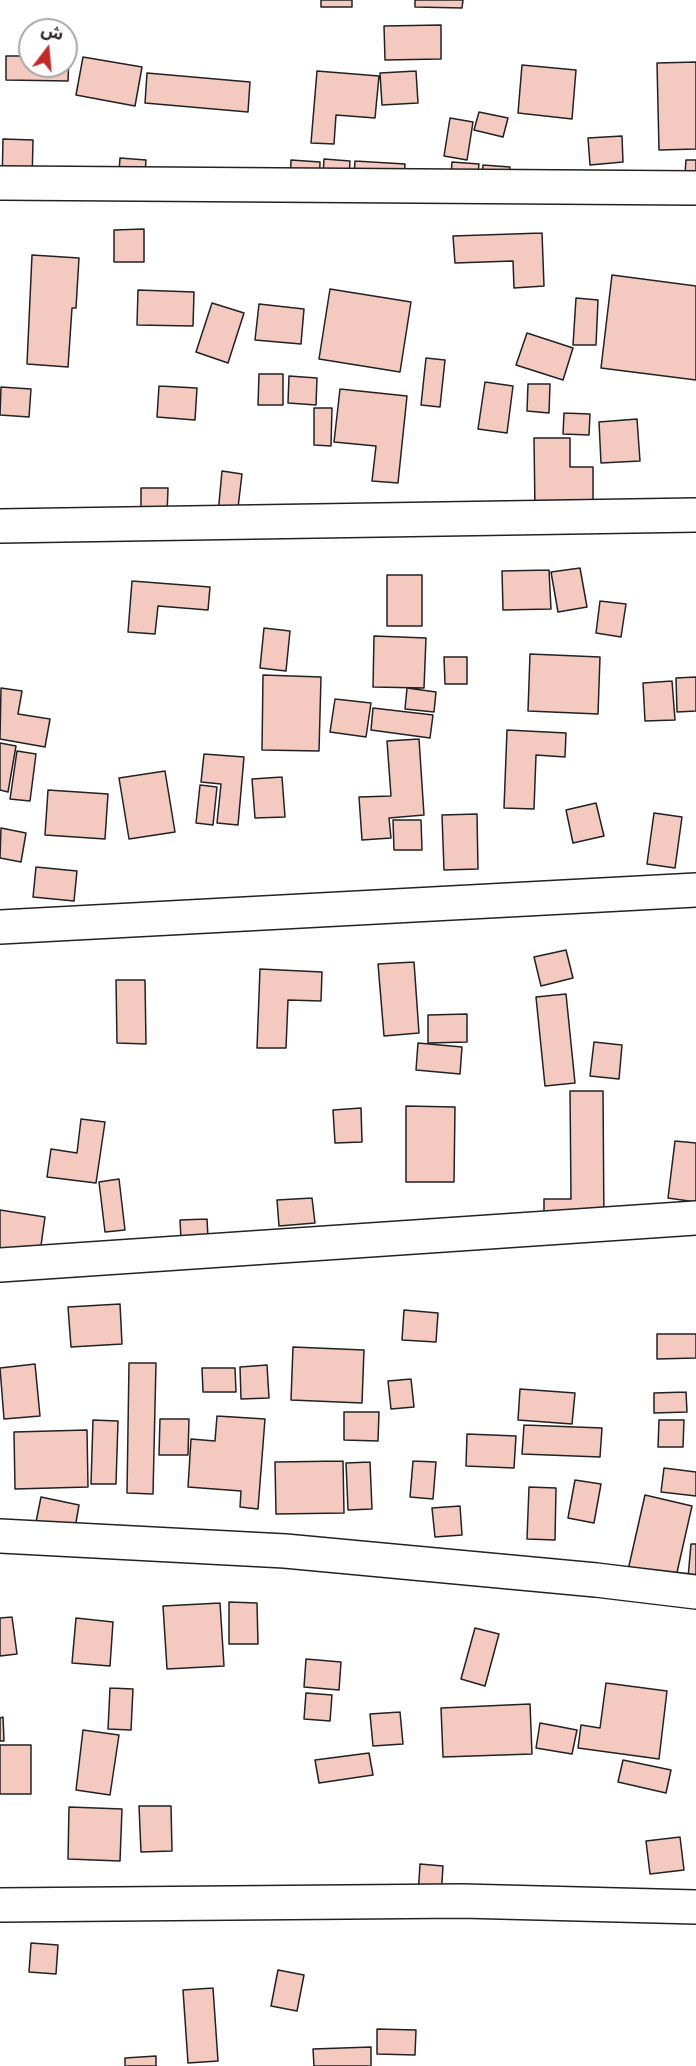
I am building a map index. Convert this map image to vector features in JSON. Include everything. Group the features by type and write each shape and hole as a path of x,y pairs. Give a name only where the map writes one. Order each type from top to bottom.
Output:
{"street":[{"path":"0,183 696,188"},
{"path":"0,526 696,515"},
{"path":"0,927 696,890"},
{"path":"0,1265 696,1218"},
{"path":"0,1536 285,1551 696,1592"},
{"path":"0,1905 462,1901 696,1907"}],"building":[{"path":"321,0 352,0 352,7 321,7"},
{"path":"415,0 463,0 462,8 415,7"},
{"path":"441,25 441,59 385,60 384,26"},
{"path":"6,56 18,56 18,78 68,78 68,81 6,80"},
{"path":"83,57 142,67 135,106 76,95"},
{"path":"696,62 696,149 659,150 657,63"},
{"path":"522,65 576,70 572,119 518,113"},
{"path":"317,71 379,76 375,118 336,115 334,144 311,143"},
{"path":"416,71 418,103 382,105 380,73"},
{"path":"147,73 250,82 248,112 145,103"},
{"path":"479,112 508,118 503,137 474,130"},
{"path":"450,118 473,122 467,160 444,156"},
{"path":"622,136 623,162 590,165 588,138"},
{"path":"3,139 33,140 32,185 2,184"},
{"path":"120,158 146,160 144,187 118,186"},
{"path":"324,159 350,161 348,192 322,190"},
{"path":"291,160 320,162 319,191 290,189"},
{"path":"686,160 696,160 696,189 684,188"},
{"path":"355,161 405,164 403,195 353,192"},
{"path":"452,162 479,164 476,191 450,189"},
{"path":"483,165 510,167 508,190 481,187"},
{"path":"144,229 144,262 114,262 114,230"},
{"path":"542,233 544,286 514,288 513,261 455,263 453,236"},
{"path":"32,255 79,258 76,308 72,308 68,367 27,364"},
{"path":"612,275 696,286 696,380 601,368"},
{"path":"330,289 411,302 400,372 319,359"},
{"path":"138,290 194,292 193,326 137,325"},
{"path":"576,298 598,300 596,345 573,345"},
{"path":"212,303 244,313 228,363 196,352"},
{"path":"259,304 304,309 301,344 255,340"},
{"path":"527,333 573,348 563,380 516,365"},
{"path":"426,358 445,360 440,407 421,405"},
{"path":"259,374 283,374 283,405 258,405"},
{"path":"289,376 317,378 316,405 288,403"},
{"path":"485,382 513,386 507,433 478,429"},
{"path":"528,384 550,384 549,413 527,411"},
{"path":"159,386 197,388 195,420 157,417"},
{"path":"1,387 31,389 29,417 0,415"},
{"path":"340,389 407,396 398,483 372,481 376,446 334,442"},
{"path":"314,408 332,408 331,446 314,445"},
{"path":"564,413 590,414 589,435 563,434"},
{"path":"637,419 640,461 601,463 599,422"},
{"path":"534,438 570,438 570,467 593,467 593,511 535,512"},
{"path":"222,471 242,474 237,516 218,514"},
{"path":"141,488 168,488 167,515 141,514"},
{"path":"580,568 587,607 558,612 551,572"},
{"path":"549,570 551,609 503,610 502,571"},
{"path":"387,575 422,575 422,626 387,626"},
{"path":"132,581 210,587 208,610 158,606 155,634 128,632"},
{"path":"600,601 626,604 621,637 596,633"},
{"path":"264,628 290,631 286,671 260,668"},
{"path":"374,636 426,638 424,688 373,687"},
{"path":"530,654 600,657 598,714 528,711"},
{"path":"444,657 467,657 467,684 445,684"},
{"path":"263,675 321,677 319,751 262,750"},
{"path":"696,677 696,711 677,712 676,678"},
{"path":"672,681 675,720 645,721 643,683"},
{"path":"1,688 22,691 18,714 50,719 45,747 0,739"},
{"path":"407,688 436,692 434,712 405,709"},
{"path":"335,699 371,703 366,737 330,732"},
{"path":"373,708 433,715 430,738 371,730"},
{"path":"507,730 566,733 565,757 536,755 534,809 504,808"},
{"path":"419,739 424,815 389,818 391,838 362,840 359,797 391,796 387,741"},
{"path":"0,743 16,746 8,792 0,790"},
{"path":"17,751 36,754 30,801 10,799"},
{"path":"204,754 244,757 238,825 217,823 221,784 201,782"},
{"path":"165,771 175,832 129,839 119,778"},
{"path":"282,777 285,817 255,818 252,779"},
{"path":"200,785 217,787 213,825 196,823"},
{"path":"48,790 108,794 105,839 45,835"},
{"path":"596,803 604,836 573,843 566,810"},
{"path":"654,813 682,817 675,868 647,864"},
{"path":"477,814 478,869 444,870 442,815"},
{"path":"393,820 421,820 422,850 394,850"},
{"path":"1,828 26,833 21,862 0,858"},
{"path":"36,867 77,871 74,901 33,897"},
{"path":"566,950 573,978 541,986 534,957"},
{"path":"414,962 419,1033 384,1036 378,964"},
{"path":"260,969 322,972 321,1001 288,1000 286,1048 257,1048"},
{"path":"116,980 145,980 146,1044 117,1043"},
{"path":"566,994 575,1083 545,1086 536,997"},
{"path":"467,1014 467,1042 428,1043 428,1015"},
{"path":"594,1042 622,1045 619,1079 590,1076"},
{"path":"418,1043 462,1047 460,1074 416,1070"},
{"path":"570,1091 603,1091 604,1229 544,1230 544,1199 571,1199"},
{"path":"406,1106 455,1107 454,1182 406,1182"},
{"path":"361,1108 362,1142 335,1143 333,1110"},
{"path":"81,1119 105,1122 96,1183 47,1177 51,1149 77,1153"},
{"path":"675,1141 696,1143 696,1202 668,1198"},
{"path":"119,1179 125,1230 105,1232 99,1182"},
{"path":"312,1198 315,1223 279,1226 277,1200"},
{"path":"0,1210 45,1217 38,1267 0,1262"},
{"path":"207,1219 209,1257 182,1259 180,1220"},
{"path":"120,1304 122,1344 71,1347 68,1307"},
{"path":"404,1310 438,1313 436,1342 402,1340"},
{"path":"657,1334 696,1334 696,1358 657,1359"},
{"path":"293,1347 364,1350 362,1403 291,1400"},
{"path":"129,1363 156,1363 153,1494 127,1493"},
{"path":"35,1364 40,1416 4,1419 0,1368"},
{"path":"267,1365 269,1398 241,1399 240,1367"},
{"path":"202,1368 235,1368 236,1392 203,1392"},
{"path":"411,1379 414,1407 391,1409 388,1381"},
{"path":"520,1389 575,1393 572,1424 518,1420"},
{"path":"686,1392 687,1412 654,1413 654,1393"},
{"path":"344,1412 379,1412 378,1441 344,1440"},
{"path":"217,1416 265,1419 258,1509 240,1507 241,1491 188,1487 191,1439 215,1441"},
{"path":"160,1419 189,1419 188,1455 159,1455"},
{"path":"93,1420 118,1421 116,1484 91,1484"},
{"path":"659,1420 684,1420 683,1447 658,1447"},
{"path":"524,1425 602,1428 600,1457 522,1454"},
{"path":"87,1430 88,1487 15,1489 14,1432"},
{"path":"467,1434 516,1436 514,1468 466,1466"},
{"path":"343,1461 344,1513 276,1514 275,1462"},
{"path":"413,1461 436,1462 433,1499 410,1497"},
{"path":"370,1462 372,1509 348,1510 346,1463"},
{"path":"664,1468 696,1472 696,1496 661,1492"},
{"path":"575,1480 601,1484 594,1523 568,1518"},
{"path":"529,1487 556,1488 555,1540 527,1539"},
{"path":"645,1495 692,1506 673,1590 626,1579"},
{"path":"41,1497 79,1505 74,1534 35,1527"},
{"path":"460,1506 462,1535 435,1537 432,1508"},
{"path":"691,1544 696,1544 696,1590 687,1589"},
{"path":"229,1602 257,1603 258,1644 229,1644"},
{"path":"220,1603 224,1666 167,1669 163,1606"},
{"path":"12,1617 17,1654 0,1656 0,1618"},
{"path":"76,1618 113,1622 110,1666 72,1663"},
{"path":"475,1628 499,1634 485,1686 461,1679"},
{"path":"306,1659 341,1662 339,1690 304,1687"},
{"path":"606,1683 667,1691 659,1759 578,1748 581,1725 600,1728"},
{"path":"110,1688 133,1689 131,1730 108,1729"},
{"path":"306,1693 332,1695 330,1721 304,1719"},
{"path":"530,1704 532,1754 443,1757 441,1708"},
{"path":"400,1712 403,1744 373,1746 370,1714"},
{"path":"3,1717 4,1741 0,1741 0,1718"},
{"path":"540,1723 577,1730 572,1754 536,1748"},
{"path":"83,1730 119,1735 110,1795 76,1790"},
{"path":"0,1745 31,1745 31,1794 0,1794"},
{"path":"369,1753 373,1775 319,1783 315,1760"},
{"path":"623,1760 671,1770 666,1793 618,1782"},
{"path":"139,1806 171,1806 172,1851 141,1852"},
{"path":"69,1807 122,1809 120,1861 68,1859"},
{"path":"680,1837 684,1870 650,1874 646,1841"},
{"path":"420,1864 443,1866 441,1897 418,1896"},
{"path":"31,1943 58,1945 56,1974 29,1972"},
{"path":"278,1970 304,1975 297,2011 271,2006"},
{"path":"213,1988 218,2061 188,2063 183,1990"},
{"path":"377,2029 416,2030 415,2055 377,2054"},
{"path":"371,2047 371,2066 314,2066 313,2049"},
{"path":"156,2056 156,2066 125,2066 125,2058"}]}
